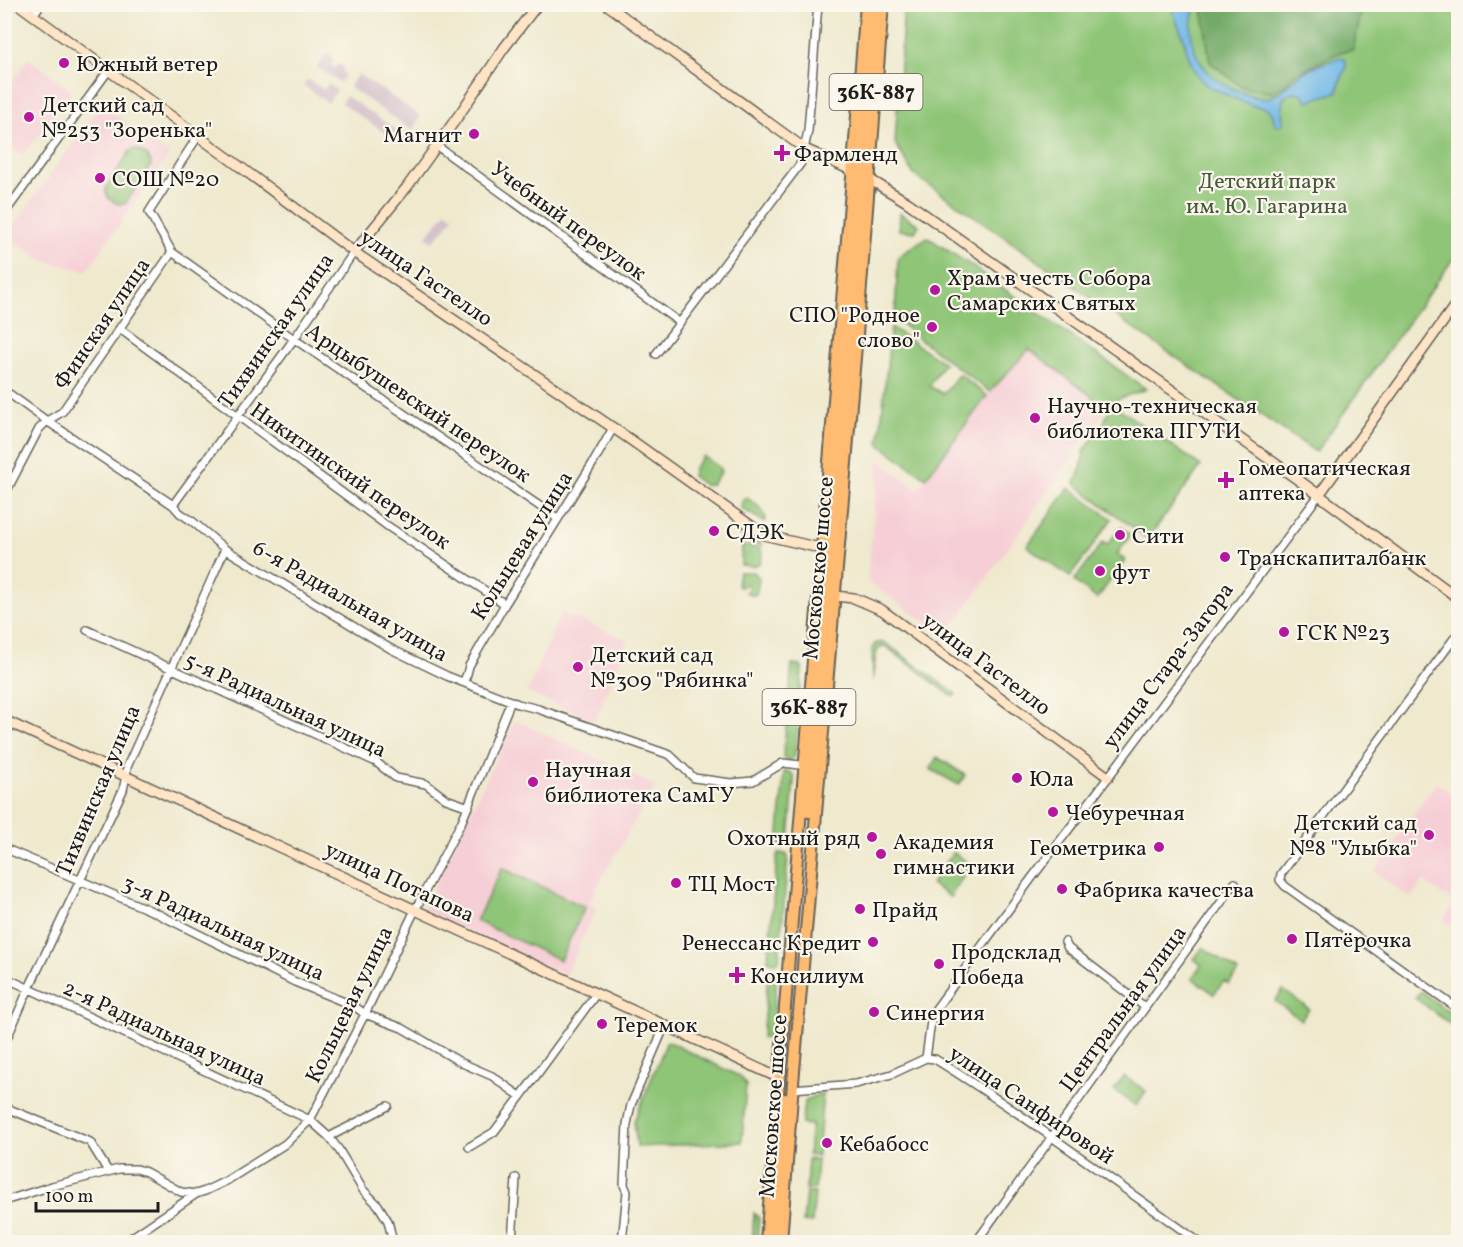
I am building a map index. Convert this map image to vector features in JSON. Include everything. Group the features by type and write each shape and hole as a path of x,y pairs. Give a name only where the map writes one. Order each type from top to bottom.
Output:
{"main road":[{"name":"Московское шоссе","path":"766,1242 786,1083 834,596 859,311 866,4"},
{"name":"Московское шоссе","path":"774,1242 808,766 861,175 874,4"},
{"name":"Московское шоссе","path":"861,175 883,4"},
{"name":"Московское шоссе","path":"781,1242 786,1083"}],"street":[{"name":"улица Гастелло","path":"18,4 354,252 613,428 764,535 826,549"},
{"path":"33,15 41,4"},
{"name":"Тихвинская улица","path":"173,506 354,252 407,187 504,48 538,4"},
{"path":"606,4 805,148 861,175 907,202 1319,495 1458,598"},
{"path":"656,354 801,163 808,131 818,4"},
{"path":"4,214 108,71"},
{"name":"Финская улица","path":"4,496 39,429 62,411 172,252 149,212 198,136"},
{"name":"Учебный переулок","path":"437,146 679,322"},
{"name":"Арцыбушевский переулок","path":"172,252 294,339 557,518"},
{"name":"улица Стара-Загора","path":"926,1058 932,1014 1319,495 1458,301"},
{"name":"Никитинский переулок","path":"120,329 386,525 505,604"},
{"name":"6-я Радиальная улица","path":"4,390 173,506 225,549 391,649 511,701 670,755 694,778 731,783 753,782 783,763 808,766"},
{"name":"Кольцевая улица","path":"464,681 469,666 505,604 613,428"},
{"name":"Тихвинская улица","path":"4,1046 123,790 127,767 225,549"},
{"name":"улица Гастелло","path":"834,596 854,598 882,610 1108,777"},
{"name":"5-я Радиальная улица","path":"87,630 376,762 396,778 426,784 446,799 469,807"},
{"path":"1458,633 1281,874 1280,880 1285,886 1458,1008"},
{"name":"Кольцевая улица","path":"125,1242 196,1194 226,1181 285,1144 310,1120 469,807 511,701"},
{"name":"улица Потапова","path":"4,720 786,1083"},
{"name":"3-я Радиальная улица","path":"4,848 154,912 295,982 402,1028 462,1063 492,1076 520,1096"},
{"name":"Центральная улица","path":"976,1242 1235,884"},
{"path":"1065,942 1068,948 1145,1007"},
{"name":"2-я Радиальная улица","path":"4,977 310,1120 329,1137 363,1190 378,1205 388,1221 393,1242"},
{"path":"470,1147 494,1131 513,1108 596,994"},
{"path":"622,1242 627,1192 624,1185 627,1124 631,1105 665,1025"},
{"name":"улица Санфировой","path":"786,1083 829,1087 856,1084 892,1074 926,1058 935,1059 987,1091 1052,1136 1199,1242"},
{"path":"329,1137 388,1106"},
{"path":"4,1107 90,1142 108,1171"},
{"path":"4,1201 119,1169 137,1169 182,1191 196,1194"},
{"path":"512,1242 516,1178"}],"shaded area":[{"path":"327,53 334,59 331,65 335,68 338,64 344,68 342,72 345,75 340,83 317,67"},
{"name":"Детский сад №253 \"Зоренька\"","path":"29,58 72,91 22,156 5,142 5,91"},
{"path":"358,74 421,116 412,130 349,87"},
{"path":"308,79 324,90 328,84 337,90 328,103 303,85"},
{"path":"346,96 408,138 403,145 341,103"},
{"name":"СОШ №20","path":"101,105 170,154 86,271 41,260 7,235"},
{"path":"447,211 454,217 433,242 426,237"},
{"path":"1029,349 1107,408 946,636 867,581 879,461 918,489 987,396"},
{"name":"Детский сад №309 \"Рябинка\"","path":"561,612 628,640 595,721 527,693"},
{"path":"515,720 656,786 589,904 597,908 565,976 423,910"},
{"name":"Детский сад №8 \"Улыбка\"","path":"1436,782 1458,798 1458,930 1443,920 1455,903 1423,881 1411,898 1374,872"}],"green space":[{"name":"Детский парк им. Ю. Гагарина","path":"904,5 1458,5 1458,252 1316,452 1156,344 914,175 895,143"},
{"path":"1205,5 1363,5 1353,50 1340,52 1294,75 1273,93 1242,87 1210,62 1202,7"},
{"path":"134,149 145,154 151,165 126,203 115,203 107,195 106,188 130,151"},
{"path":"900,213 919,225 915,232 899,230"},
{"path":"927,237 1146,389 1118,399 1108,404 1107,408 1029,349 990,392 895,318 898,257"},
{"path":"891,327 944,363 929,386 943,394 959,374 987,396 926,478 879,444"},
{"path":"1111,403 1201,466 1148,539 1075,484 1084,451 1104,423"},
{"path":"703,456 719,467 721,472 712,484 705,486 692,476 694,468"},
{"path":"1069,488 1112,519 1070,577 1027,546"},
{"path":"747,498 763,512 766,518 764,522 741,508 742,501"},
{"path":"737,526 763,545 745,542 735,529"},
{"name":"фут","path":"1121,527 1131,535 1117,554 1125,560 1097,599 1074,581 1103,542 1107,545"},
{"path":"742,546 761,548 760,563 754,566 741,565"},
{"path":"739,572 754,572 759,578 755,595 746,592 749,586 746,584 739,587 737,584"},
{"path":"884,642 956,694 953,697 885,646 879,648 876,654 873,681 872,648 876,643"},
{"path":"792,664 799,665 802,669 795,756 790,761 783,757"},
{"path":"937,757 965,775 959,785 930,769"},
{"path":"784,771 794,776 789,840 785,846 778,845"},
{"path":"953,852 971,865 950,897 931,884"},
{"path":"779,853 786,854 788,857 779,961 776,963 768,960"},
{"path":"502,868 585,907 560,960 476,921"},
{"path":"1203,947 1238,972 1229,984 1224,981 1214,994 1192,978 1201,965 1194,959"},
{"path":"768,975 777,975 772,1035 769,1039 762,1038"},
{"path":"1283,990 1309,1009 1301,1020 1275,1001"},
{"path":"1421,991 1458,1019 1458,1030 1415,998"},
{"path":"667,1041 741,1077 746,1085 742,1142 637,1147 634,1121"},
{"path":"1124,1076 1146,1091 1136,1106 1114,1090"},
{"path":"823,1093 818,1156 808,1155 811,1125 802,1124 803,1106 810,1098"},
{"path":"808,1159 817,1160 815,1189 806,1189"},
{"path":"806,1192 815,1193 812,1223 803,1222"},
{"path":"754,1213 759,1218 757,1242 752,1242"}],"water":[{"path":"1173,5 1195,5 1192,34 1198,59 1215,78 1227,86 1255,97 1268,98 1281,91 1302,73 1341,57 1345,59 1346,67 1338,92 1308,101 1301,93 1289,94 1283,100 1283,123 1280,126 1275,125 1273,115 1268,109 1254,106 1220,92 1199,78 1193,68 1175,18"}],"place":[{"name":"Южный ветер","path":"64,63"},
{"name":"Детский сад №253 \"Зоренька\"","path":"29,117"},
{"name":"Магнит","path":"474,134"},
{"name":"Фармленд","path":"782,153"},
{"name":"СОШ №20","path":"100,178"},
{"name":"Храм в честь Собора Самарских Святых","path":"935,290"},
{"name":"СПО \"Родное слово\"","path":"932,327"},
{"name":"Научно-техническая библиотека ПГУТИ","path":"1035,418"},
{"name":"Гомеопатическая аптека","path":"1226,480"},
{"name":"СДЭК","path":"714,531"},
{"name":"Сити","path":"1120,535"},
{"name":"Транскапиталбанк","path":"1225,557"},
{"name":"фут","path":"1100,571"},
{"name":"ГСК №23","path":"1284,632"},
{"name":"Детский сад №309 \"Рябинка\"","path":"578,667"},
{"name":"Юла","path":"1017,778"},
{"name":"Научная библиотека СамГУ","path":"533,782"},
{"name":"Чебуречная","path":"1053,812"},
{"name":"Детский сад №8 \"Улыбка\"","path":"1429,835"},
{"name":"Охотный ряд","path":"872,837"},
{"name":"Геометрика","path":"1159,847"},
{"name":"Академия гимнастики","path":"881,854"},
{"name":"ТЦ Мост","path":"676,883"},
{"name":"Фабрика качества","path":"1062,889"},
{"name":"Прайд","path":"860,909"},
{"name":"Пятёрочка","path":"1292,939"},
{"name":"Ренессанс Кредит","path":"873,942"},
{"name":"Продсклад Победа","path":"939,964"},
{"name":"Консилиум","path":"737,975"},
{"name":"Синергия","path":"874,1012"},
{"name":"Теремок","path":"602,1024"},
{"name":"Кебабосс","path":"827,1143"}]}
